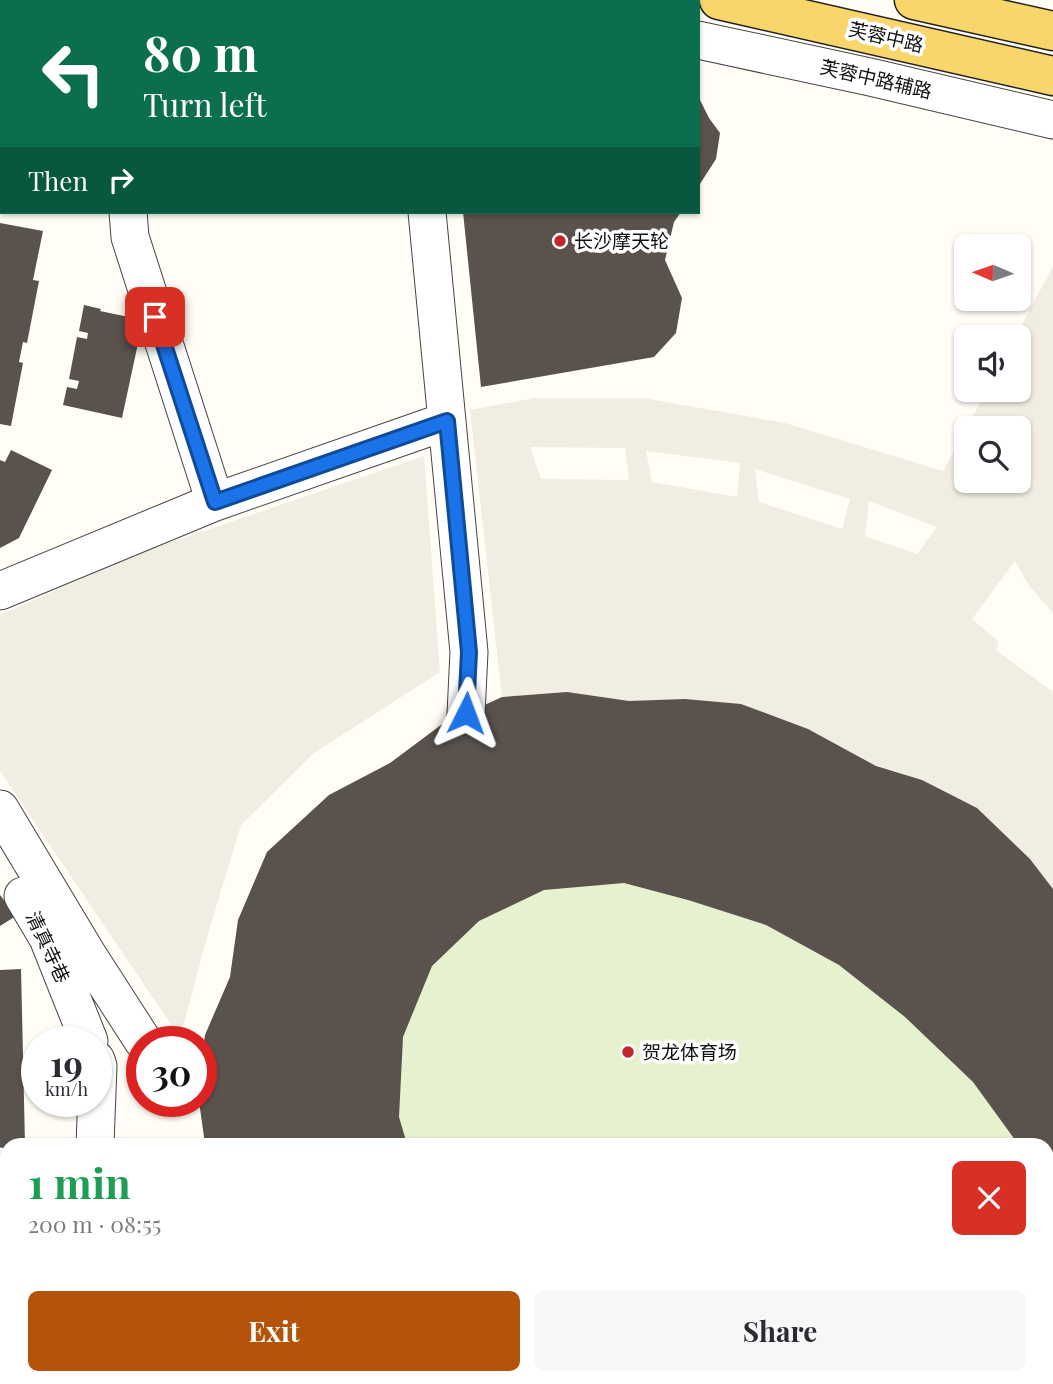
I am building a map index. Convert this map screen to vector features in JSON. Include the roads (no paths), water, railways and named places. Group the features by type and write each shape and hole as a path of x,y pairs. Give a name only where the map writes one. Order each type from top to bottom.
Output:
{"main road":[{"name":"芙蓉中路","path":"719,0 1053,76"},
{"path":"914,0 1053,31"}],"street":[{"name":"芙蓉中路辅路","path":"700,40 1053,120"},
{"path":"128,214 130,237 215,502"},
{"path":"427,214 469,652 466,713"},
{"path":"0,591 215,502 447,421"},
{"path":"0,809 134,1026"},
{"name":"清真寺巷","path":"0,855 48,938 83,1026"},
{"path":"95,1138 96,1117"}],"place":[{"name":"长沙摩天轮","path":"560,241"},
{"name":"贺龙体育场","path":"628,1052"}]}
